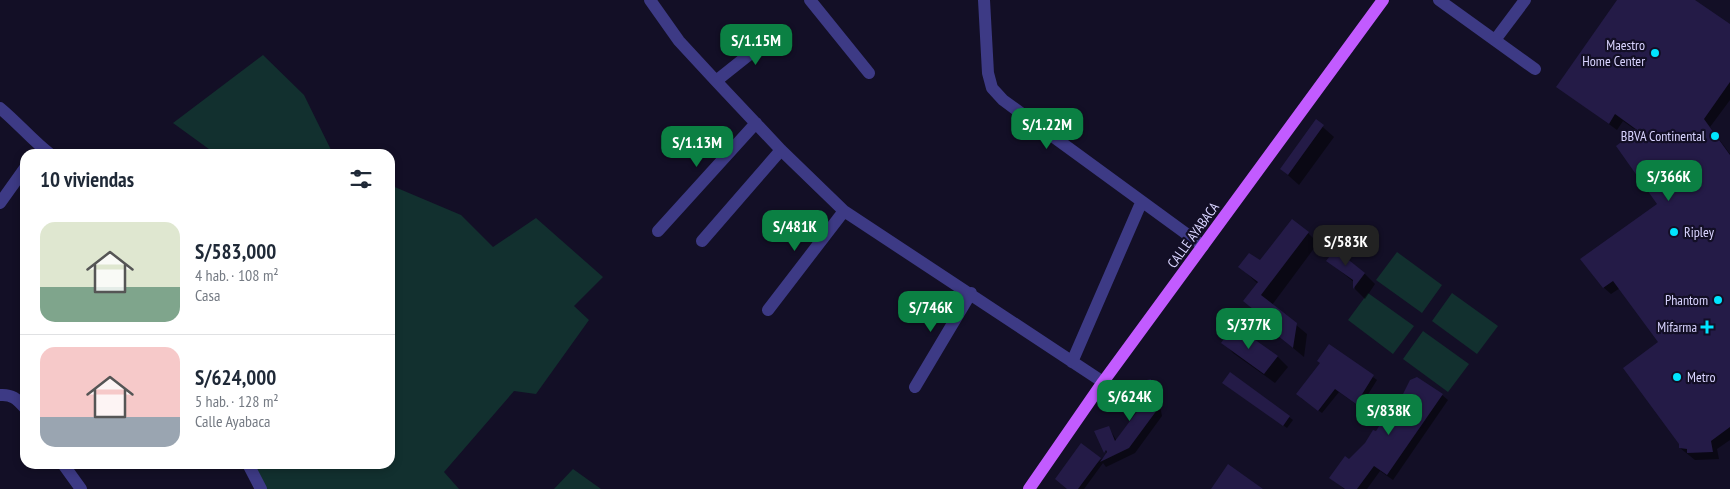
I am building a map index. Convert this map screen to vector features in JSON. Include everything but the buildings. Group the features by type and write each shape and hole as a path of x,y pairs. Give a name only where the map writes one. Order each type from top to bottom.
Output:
{"main road":[{"name":"CALLE AYABACA","path":"1029,489 1103,382 1383,0"}],"street":[{"path":"650,0 675,36 716,81 781,150 844,211 971,293 1103,382"},
{"path":"810,0 868,74"},
{"path":"984,0 988,73 992,88 1003,100 1203,246"},
{"path":"1439,0 1535,69"},
{"path":"1495,40 1525,0"},
{"path":"716,81 780,30"},
{"path":"0,108 21,125 35,149"},
{"path":"658,232 756,123"},
{"path":"702,242 781,150"},
{"path":"0,203 20,175"},
{"path":"1072,362 1142,203"},
{"path":"768,310 844,211"},
{"path":"915,387 971,293"},
{"path":"4,395 17,399 20,402"},
{"path":"67,469 81,489"},
{"path":"251,469 261,489"}],"green space":[{"path":"263,55 304,95 331,149 209,149 173,123"},
{"path":"395,187 461,215 493,247 536,218 603,277 574,306 589,320 536,394 514,391 444,472 459,489 264,489 254,469 395,469"},
{"path":"1397,252 1442,285 1422,313 1376,280"},
{"path":"1368,293 1414,326 1393,354 1348,320"},
{"path":"1452,293 1498,326 1477,354 1432,321"},
{"path":"1423,331 1469,364 1448,392 1403,359"},
{"path":"573,469 601,489 554,489"}],"place":[{"name":"Maestro Home Center","path":"1655,53"},
{"name":"BBVA Continental","path":"1715,136"},
{"name":"Ripley","path":"1674,232"},
{"name":"Phantom","path":"1718,300"},
{"name":"Mifarma","path":"1707,327"},
{"name":"Metro","path":"1677,377"}]}
